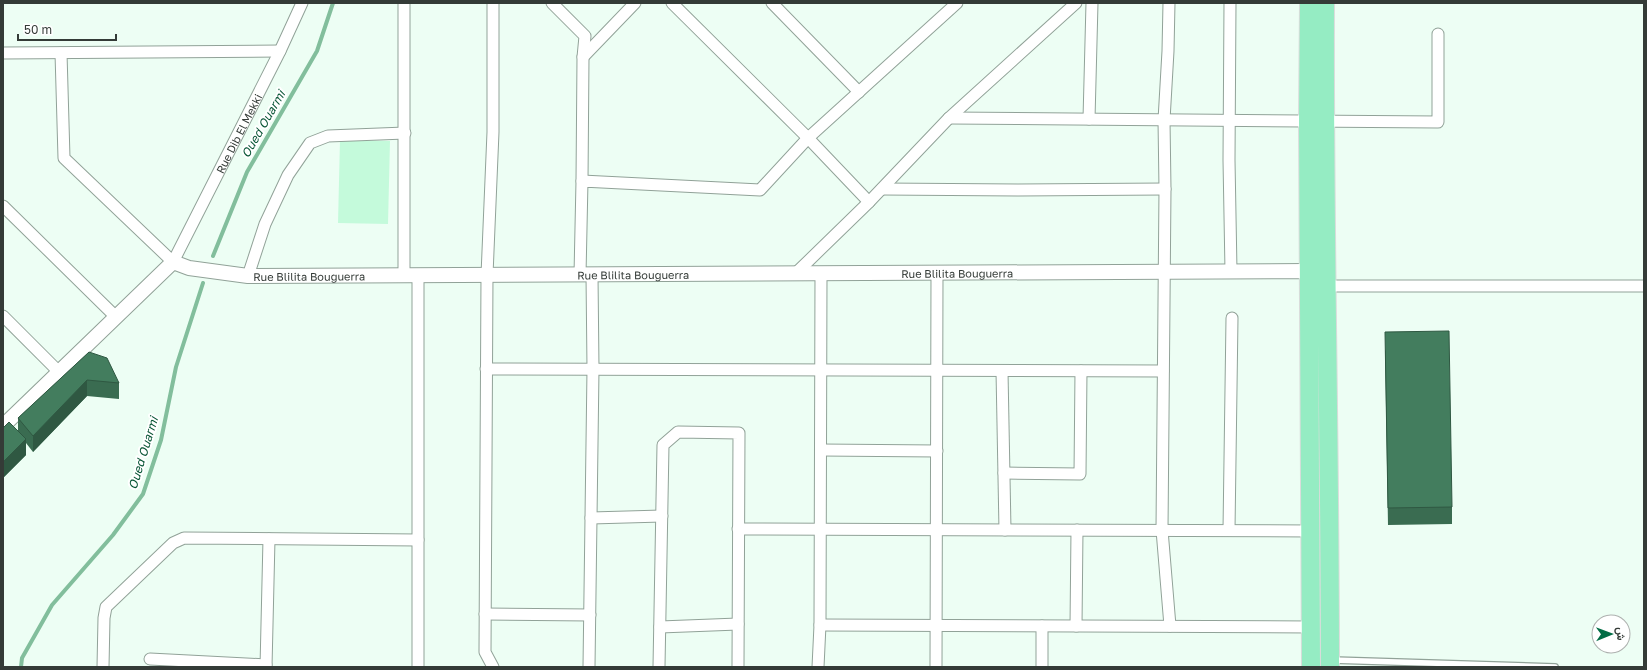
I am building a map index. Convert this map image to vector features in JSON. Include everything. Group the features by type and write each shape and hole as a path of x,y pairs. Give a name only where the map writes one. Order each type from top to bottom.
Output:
{"main road":[{"path":"1309,3 1326,286 1330,528 1330,663"},
{"path":"1311,667 1308,271 1316,121 1325,3"}],"street":[{"name":"Rue Dib El Mekki","path":"173,262 280,51 302,3"},
{"path":"404,3 404,276"},
{"path":"493,3 493,132 486,369 485,614 485,652 493,667"},
{"path":"552,3 595,45"},
{"path":"583,57 635,3"},
{"path":"672,3 808,138 869,202"},
{"path":"772,3 859,92"},
{"path":"582,181 760,190 808,138 957,3"},
{"path":"795,274 869,202 949,118 1076,3"},
{"path":"1089,119 1092,3"},
{"path":"1169,3 1164,120 1165,189 1162,530 1170,626"},
{"path":"1230,3 1231,271"},
{"path":"949,118 1438,122 1438,34"},
{"path":"585,36 583,57 582,181 586,275 593,369 589,667"},
{"path":"3,53 280,51"},
{"path":"3,426 173,262 64,158 61,53"},
{"path":"248,276 265,224 288,175 310,143 328,136 405,133"},
{"path":"882,188 1018,190 1165,189"},
{"path":"3,206 116,317"},
{"name":"Rue Blilita Bouguerra","path":"173,262 189,268 248,276 1308,271"},
{"path":"1308,271 1326,286 1644,286"},
{"path":"936,667 937,273"},
{"path":"818,667 820,625 821,274"},
{"path":"418,276 418,667"},
{"path":"3,316 59,372"},
{"path":"1229,530 1232,318"},
{"path":"486,369 1163,371"},
{"path":"1002,371 1006,530"},
{"path":"1004,473 1080,474 1081,371"},
{"path":"659,667 663,445 678,432 739,433 738,667"},
{"path":"821,450 936,451"},
{"path":"591,518 662,516"},
{"path":"738,529 1311,531"},
{"path":"1076,626 1077,530"},
{"path":"104,667 104,618 106,607 173,543 184,538 269,540 418,540"},
{"path":"150,660 266,666 269,540"},
{"path":"485,614 590,615"},
{"path":"660,627 738,624"},
{"path":"820,625 1311,627"},
{"path":"1042,626 1042,667"}],"lane":[{"path":"1330,663 1555,667"}],"green space":[{"path":"340,140 390,141 388,224 338,223"}],"building":[{"path":"1449,331 1452,507 1388,508 1385,332"},
{"path":"89,352 107,358 119,383 87,380 33,436 18,418"},
{"path":"9,422 26,439 3,462 3,428"}],"waterway":[{"name":"Oued Ouarmi","path":"213,256 247,172 317,51 333,3"},
{"name":"Oued Ouarmi","path":"21,667 22,658 52,605 113,535 143,494 161,440 176,367 203,283"}]}
